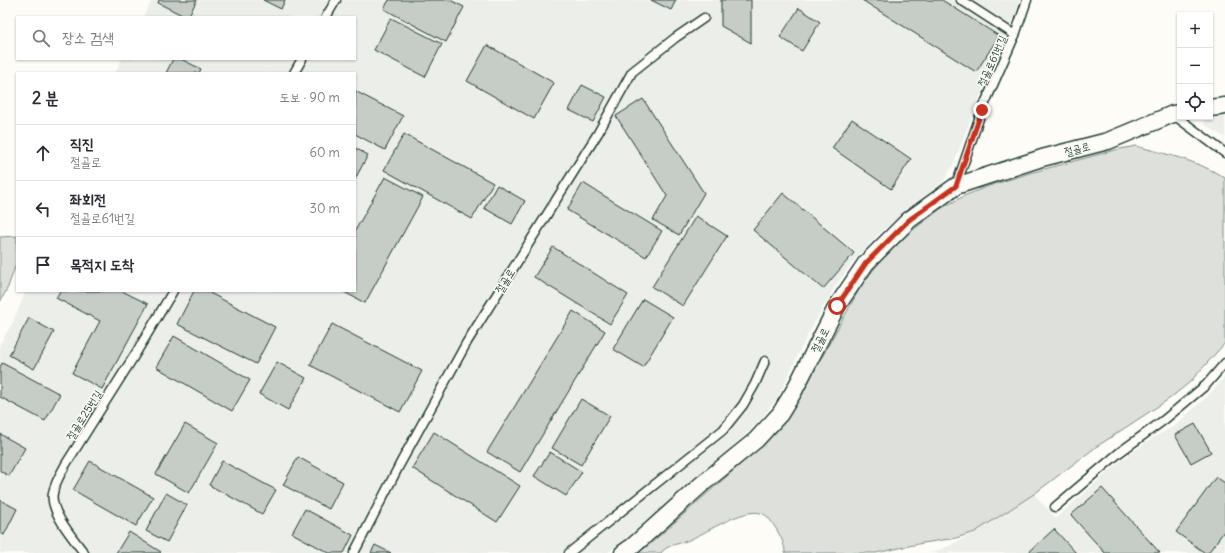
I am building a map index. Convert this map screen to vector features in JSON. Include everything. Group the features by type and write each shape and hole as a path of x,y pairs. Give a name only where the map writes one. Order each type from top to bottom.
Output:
{"street":[{"path":"1213,108 1225,106"},
{"name":"절골로","path":"622,553 633,546 702,484 756,440 780,414 794,391 837,306 866,263 909,220 956,186 1042,158 1108,140 1177,114"}],"lane":[{"path":"327,16 336,0"},
{"name":"절골로61번길","path":"961,0 1015,35"},
{"name":"절골로61번길","path":"956,186 982,110 1015,35 1027,0"},
{"name":"절골로","path":"354,553 400,464 467,342 598,133 632,72 675,38 704,18"},
{"path":"295,72 301,60"},
{"name":"절골로","path":"1185,120 1225,152"},
{"name":"절골로25번길","path":"84,553 56,513 52,494 58,478 66,464 172,292"},
{"path":"569,553 723,430 743,405 755,384 765,361"},
{"path":"1055,507 1120,452 1164,420 1206,384 1225,363"}],"shaded area":[{"path":"152,0 1020,0 953,165 943,182 906,210 880,233 855,259 834,288 806,338 778,397 758,423 638,531 607,553 0,553 0,344 13,322 26,292 356,292 356,72 116,72 122,60 356,60 356,16 144,16"},
{"path":"1225,114 1225,138 1204,124 1205,120 1213,120 1213,116"},
{"path":"1136,146 1193,163 1225,178 1225,343 1190,382 1169,399 1096,447 1034,494 975,532 956,538 876,553 785,553 782,540 767,516 753,512 735,517 687,541 675,544 661,553 638,553 768,440 786,420 861,286 881,260 908,234 940,209 966,195 989,186 1030,173 1115,150"},
{"path":"16,236 16,264 8,287 0,302 0,237"},
{"path":"1225,377 1225,553 930,553 949,546 975,532 1034,494 1056,518 1118,463 1148,441 1174,426 1208,396"}],"building":[{"path":"159,0 197,0 189,16 184,16 158,3"},
{"path":"263,0 285,0 281,9"},
{"path":"389,0 450,0 464,7 446,42 384,9"},
{"path":"651,0 676,0 671,10"},
{"path":"721,0 751,0 751,43 721,26"},
{"path":"862,0 942,0 999,36 976,72"},
{"path":"799,8 820,22 802,51 780,37"},
{"path":"391,18 442,44 425,77 374,50"},
{"path":"487,45 554,83 534,119 467,81"},
{"path":"172,60 183,60 201,69 200,72 166,72"},
{"path":"582,85 606,97 593,122 569,110"},
{"path":"356,92 403,116 385,150 356,135"},
{"path":"643,99 704,193 679,235 653,220 667,196 616,116"},
{"path":"852,119 911,159 891,189 832,148"},
{"path":"404,134 493,183 472,219 384,170"},
{"path":"356,149 368,155 356,177"},
{"path":"385,177 423,197 365,303 344,292 356,292 356,229"},
{"path":"583,183 662,231 646,257 567,210"},
{"path":"497,185 525,201 512,224 484,208"},
{"path":"783,193 854,253 823,289 753,230"},
{"path":"696,216 727,236 683,306 652,287"},
{"path":"553,247 628,295 610,324 534,277"},
{"path":"59,292 124,292 148,304 102,389 72,373 100,321 56,298"},
{"path":"193,292 208,292 275,327 256,364 177,324"},
{"path":"643,299 673,317 643,367 613,349"},
{"path":"573,311 605,331 520,472 487,452"},
{"path":"29,318 54,332 34,369 9,355"},
{"path":"332,324 422,371 400,412 310,365"},
{"path":"174,336 250,380 232,411 156,367"},
{"path":"277,362 306,378 288,410 259,394"},
{"path":"2,363 60,394 45,421 0,397 0,367"},
{"path":"581,399 610,416 581,465 552,448"},
{"path":"185,424 218,443 189,493 156,474"},
{"path":"1195,424 1211,452 1191,463 1175,435"},
{"path":"434,432 520,486 497,522 412,468"},
{"path":"0,434 25,448 9,476 0,471"},
{"path":"550,452 582,472 566,496 534,476"},
{"path":"298,457 343,482 329,509 283,485"},
{"path":"90,461 153,497 136,526 73,490"},
{"path":"222,461 276,490 262,514 209,485"},
{"path":"1216,477 1225,483 1225,530 1208,553 1205,553 1176,532"},
{"path":"1102,488 1160,553 1105,553 1071,515"},
{"path":"166,493 187,505 167,542 146,531"},
{"path":"0,500 17,509 4,535 0,533"},
{"path":"305,509 353,535 344,553 329,553 292,533"},
{"path":"1054,529 1076,553 1028,553"},
{"path":"129,532 161,552 116,553"},
{"path":"375,545 391,553 371,553"}],"route":[{"path":"837,306 866,263 909,220 956,186 982,110"}]}
